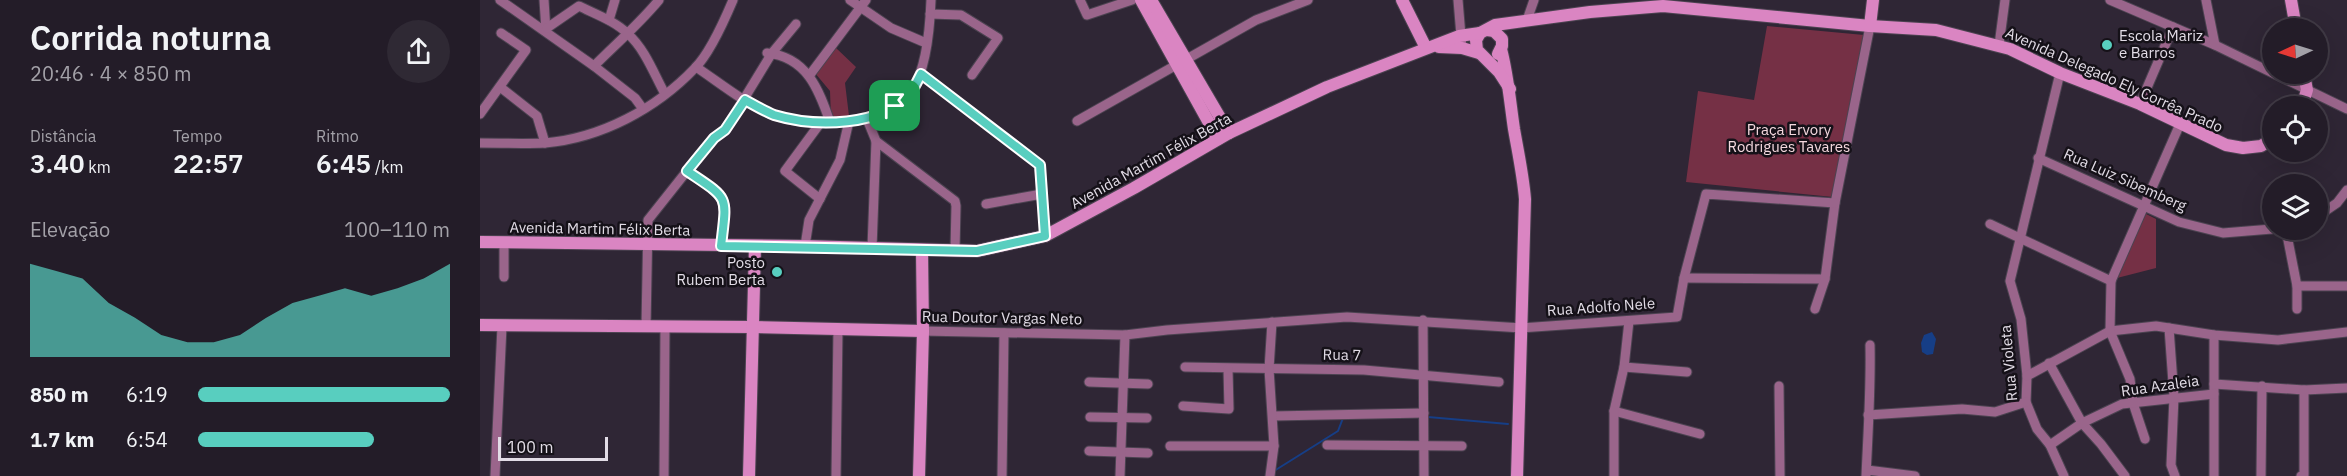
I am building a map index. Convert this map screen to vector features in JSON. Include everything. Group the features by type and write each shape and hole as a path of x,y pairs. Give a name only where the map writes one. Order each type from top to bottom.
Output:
{"main road":[{"path":"1141,0 1182,61"},
{"path":"1151,0 1223,136"},
{"path":"1402,0 1428,48"},
{"path":"1870,26 1873,0"},
{"path":"2291,0 2294,18"},
{"name":"Avenida Delegado Ely Corrêa Prado","path":"1526,20 1664,6 1870,26 1936,30 1999,45 2060,73 2140,104 2226,145 2244,148 2262,145"},
{"path":"1482,55 1495,56 1501,44 1526,20"},
{"name":"Avenida Martim Félix Berta","path":"480,242 805,246 977,251 1045,236 1223,136 1327,87 1428,48 1461,42 1495,25 1526,20"},
{"path":"1510,89 1499,72 1482,55 1476,44 1483,32 1494,31 1501,44 1510,89 1525,199 1517,476"},
{"name":"Avenida Martim Félix Berta","path":"1461,42 1482,55"},
{"path":"2305,96 2306,84"},
{"path":"749,476 755,246"},
{"path":"919,476 923,331 922,250"},
{"name":"Rua Doutor Vargas Neto","path":"480,325 923,331"}],"street":[{"path":"500,0 546,30 594,66 635,98 643,109"},
{"path":"544,0 546,30"},
{"path":"609,20 615,0"},
{"path":"594,66 627,32 636,27 659,0"},
{"path":"480,143 545,142 604,130 643,109 665,94 696,67 725,20 733,0"},
{"path":"850,0 863,4 891,28 926,43"},
{"path":"696,67 745,100 771,114 795,121 826,122 867,119 895,106 912,91 921,74 931,0"},
{"path":"1080,0 1087,15 1132,0"},
{"path":"1077,121 1256,20 1308,0"},
{"path":"1458,0 1461,42"},
{"path":"1526,20 1534,0"},
{"path":"1999,45 2005,0"},
{"path":"2110,0 2120,2 2215,45 2347,109"},
{"path":"2206,0 2215,45"},
{"path":"809,75 863,4"},
{"path":"546,30 579,6 609,20 627,32 639,46 665,94"},
{"path":"930,14 961,15 998,38 972,75"},
{"path":"646,327 648,220 714,138 725,130 745,100 768,53 796,24"},
{"path":"1815,309 1825,279 1835,203 1870,26"},
{"path":"2140,104 2173,27"},
{"path":"480,114 526,50 501,33"},
{"path":"768,53 791,61 809,75 819,90 826,122"},
{"name":"Rua Violeta","path":"2060,73 2010,281 2021,320 2027,376 2026,402 2037,429 2050,446 2064,476"},
{"path":"921,74 1040,165 1045,236"},
{"path":"500,87 537,116 545,142"},
{"path":"867,119 876,141 872,248"},
{"path":"805,246 809,220 840,160 849,121"},
{"path":"820,199 785,171 826,122"},
{"path":"2145,440 2133,403 2130,379 2110,331 2111,280 2180,124"},
{"path":"876,141 955,201 955,250"},
{"name":"Rua Luiz Sibemberg","path":"2038,158 2179,222 2223,233 2262,230"},
{"path":"687,171 719,193 724,201 721,246"},
{"path":"2328,209 2337,203 2347,190"},
{"path":"986,204 1042,194"},
{"name":"Rua Adolfo Nele","path":"1522,328 1677,317 1684,278 1706,194 1835,203"},
{"path":"1990,224 2111,280"},
{"path":"2288,240 2297,286 2297,309"},
{"path":"504,243 504,277"},
{"path":"1684,278 1825,279"},
{"path":"2297,286 2347,286"},
{"name":"Rua Doutor Vargas Neto","path":"923,331 1125,335 1347,317 1522,328"},
{"path":"1423,320 1424,476"},
{"path":"1614,476 1614,411 1624,367 1629,321"},
{"path":"1270,476 1274,446 1269,369 1272,322"},
{"path":"495,476 502,326"},
{"path":"2027,376 2110,331 2156,326 2214,335 2278,340 2347,332"},
{"path":"664,476 665,327"},
{"path":"2169,328 2174,397 2171,465 2175,476"},
{"path":"836,476 838,329"},
{"path":"1002,476 1004,333"},
{"path":"1120,476 1125,335"},
{"path":"2214,335 2214,476"},
{"path":"1870,345 1867,473 1915,476"},
{"path":"2049,363 2082,423 2125,476"},
{"name":"Rua 7","path":"1185,367 1364,370 1499,382"},
{"path":"1624,367 1688,372"},
{"path":"1183,406 1229,409 1228,369"},
{"path":"1089,382 1148,384"},
{"path":"1779,386 1780,476"},
{"path":"2261,476 2262,386"},
{"name":"Rua Azaleia","path":"2050,446 2082,423 2122,404 2214,389 2262,386 2304,390 2347,388"},
{"path":"2301,476 2304,475 2304,390"},
{"path":"1868,415 1962,410 1995,412 2026,402"},
{"path":"1614,411 1700,434"},
{"path":"1273,416 1424,413"},
{"path":"1090,417 1148,418"},
{"path":"1327,445 1462,446"},
{"path":"1170,446 1274,446"},
{"path":"1089,452 1148,453"}],"green space":[{"name":"Praça Ervory Rodrigues Tavares","path":"1767,26 1864,35 1833,197 1686,182 1698,91 1754,100"},
{"path":"836,48 856,67 845,83 849,116 831,118 830,91 815,73"},
{"path":"2146,214 2156,219 2156,268 2117,278"}],"water":[{"path":"1932,332 1936,339 1933,354 1927,355 1922,352 1921,343 1924,335"}],"waterway":[{"path":"1428,417 1508,424"},
{"path":"1274,471 1338,431 1343,418"}],"place":[{"name":"Escola Mariz e Barros","path":"2107,45"},
{"name":"Posto Rubem Berta","path":"777,272"}],"route":[{"path":"921,74 1040,165 1045,236 977,251 721,246 724,201 719,193 687,171 714,138 725,130 745,100 771,114 795,121 867,119 895,106 912,91 921,74"}]}
